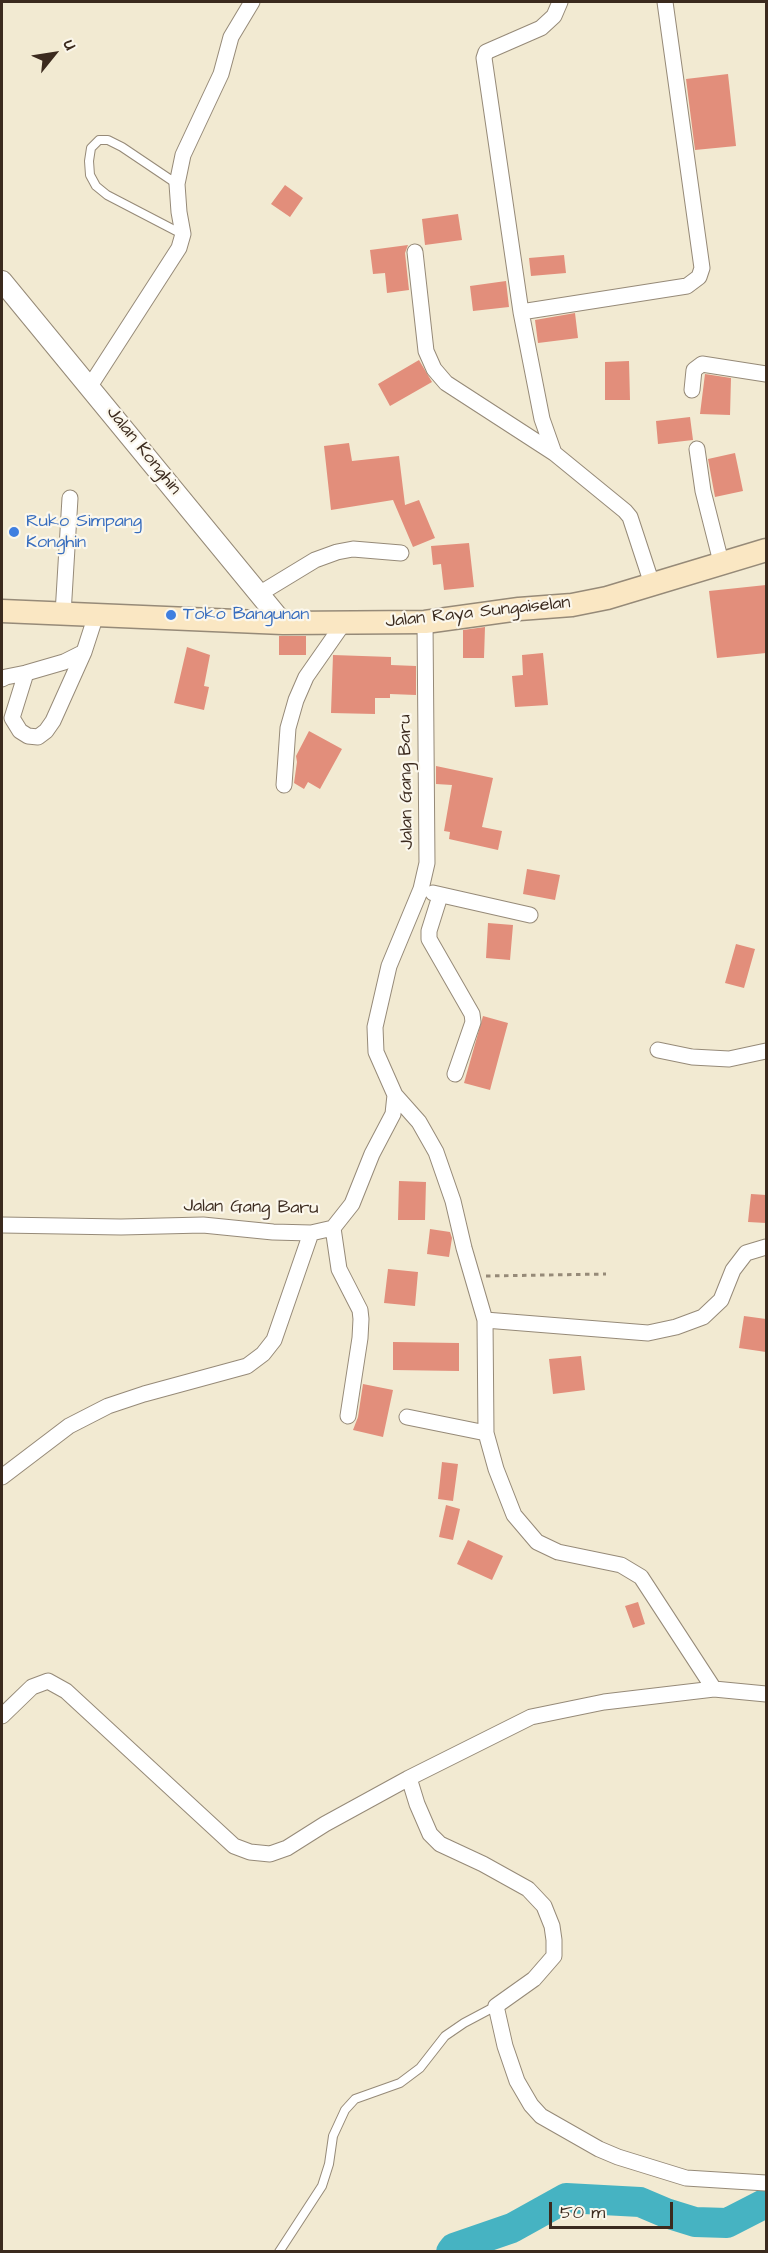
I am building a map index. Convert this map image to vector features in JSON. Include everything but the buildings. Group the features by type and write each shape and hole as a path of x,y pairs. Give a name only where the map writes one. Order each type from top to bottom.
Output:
{"main road":[{"name":"Jalan Raya Sungaiselan","path":"2,611 283,623 425,622 519,609 572,605 607,598 766,550"}],"street":[{"path":"90,386 179,248 183,234 177,184 183,155 221,74 231,37 252,2"},
{"path":"554,453 542,418 521,312 484,58 486,52 541,28 554,16 560,2"},
{"path":"521,312 687,286 699,277 702,268 664,2"},
{"path":"415,252 426,351 434,369 447,383 554,453 625,511 633,527 652,584"},
{"name":"Jalan Konghin","path":"2,281 283,623"},
{"path":"692,390 694,370 702,364 766,374"},
{"path":"697,449 721,562"},
{"path":"63,614 70,498"},
{"path":"259,594 315,561 337,552 353,549 402,553"},
{"path":"26,673 12,718 20,731 28,736 38,737 46,731 52,721 84,652 96,615"},
{"name":"Jalan Gang Baru","path":"2,1225 203,1226 311,1233 333,1228 352,1204 372,1154 393,1114 395,1095 376,1052 375,1027 389,966 421,890 427,863 425,622"},
{"path":"284,785 288,728 296,700 306,677 344,624"},
{"path":"2,680 6,676 26,673 63,662 84,652"},
{"path":"421,890 530,915"},
{"path":"440,896 429,931 429,939 472,1014 472,1022 455,1074"},
{"path":"657,1050 692,1057 729,1059 766,1051"},
{"path":"395,1095 419,1122 436,1152 453,1201 485,1320 486,1433 496,1469 514,1515 537,1542 558,1552 621,1565 641,1577 652,1590 660,1607 714,1689"},
{"path":"333,1228 339,1269 360,1310 361,1319 348,1416"},
{"path":"2,1477 69,1426 108,1407 144,1394 247,1366 263,1354 274,1340 311,1233"},
{"path":"485,1320 648,1333 676,1327 703,1317 721,1300 733,1270 746,1253 766,1247"},
{"path":"407,1417 486,1433"},
{"path":"2,1716 32,1688 48,1681 66,1691 234,1846 250,1852 270,1854 287,1848 325,1824 409,1778 531,1717 604,1702 714,1689 766,1694"},
{"path":"409,1778 430,1834 440,1844 528,1889 544,1906 553,1933 554,1956 534,1979 496,2006 505,2046 519,2086 531,2105 541,2116 599,2149 686,2178 766,2183"}],"lane":[{"path":"177,184 108,140 99,140 91,148 90,175 96,186 107,195 183,234"},
{"path":"279,2252 322,2186 329,2164 333,2136 345,2110 355,2099 400,2084 420,2068 445,2036 496,2006"}],"path":[{"path":"472,1276 606,1274"}],"waterway":[{"path":"451,2252 454,2248 512,2228 566,2198 640,2202 695,2222 727,2223 766,2203"}],"place":[{"name":"Ruko Simpang Konghin","path":"14,532"},
{"name":"Toko Bangunan","path":"171,615"}]}
